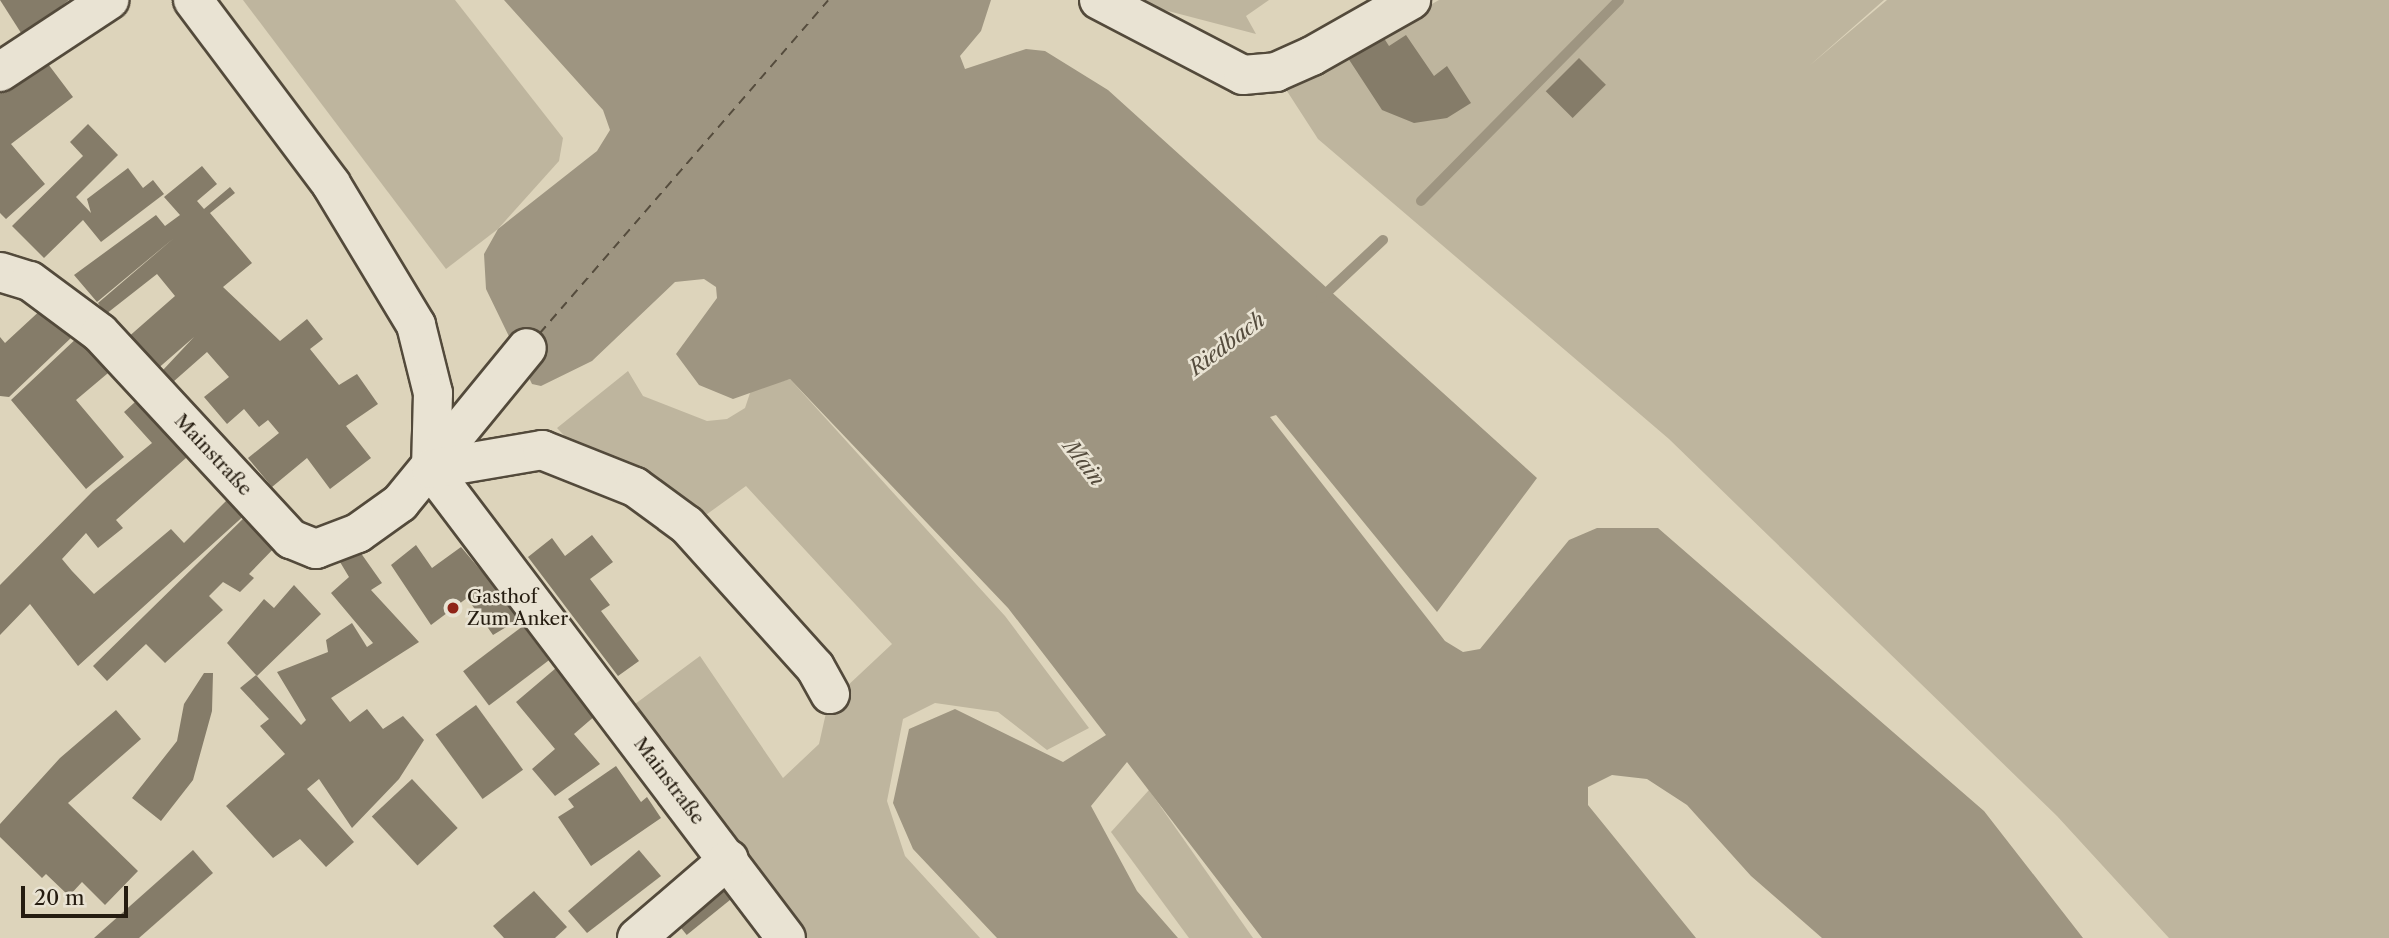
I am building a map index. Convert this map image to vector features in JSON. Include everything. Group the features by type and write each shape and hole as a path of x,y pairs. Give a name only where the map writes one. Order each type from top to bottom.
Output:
{"street":[{"path":"0,72 108,0"},
{"path":"193,0 331,184 416,325 432,393 431,469 542,450 635,487 687,525 815,667 830,694"},
{"path":"1099,0 1243,75 1276,72 1312,56 1412,0"},
{"name":"Mainstraße","path":"0,272 30,281 100,333 291,539 316,549 358,533 431,469 527,348"},
{"name":"Mainstraße","path":"431,469 729,859 786,938"},
{"path":"637,938 729,859"}],"shaded area":[{"path":"243,0 455,0 563,138 559,161 498,229 446,269"},
{"path":"1146,0 1269,0 1246,16 1256,34 1149,6"},
{"path":"1439,0 1884,0 1809,66 1887,0 2389,0 2389,938 2169,938 2057,816 1669,439 1318,139 1285,88"},
{"path":"628,371 643,396 707,421 727,419 745,408 751,390 790,379 1005,616 1089,728 1047,750 998,712 935,703 903,719 887,801 905,856 980,938 801,938 631,707 700,656 783,778 819,744 828,704 892,644 746,486 703,517 572,444 557,428"},
{"path":"1149,790 1253,938 1189,938 1111,832"}],"water":[{"name":"Main","path":"504,0 991,0 981,31 960,56 965,69 1026,49 1045,51 1108,90 1537,478 1437,612 1276,415 1270,417 1445,641 1463,652 1480,649 1569,540 1597,528 1658,528 1984,811 2083,938 1822,938 1751,876 1687,805 1647,779 1612,775 1588,787 1588,805 1696,938 1262,938 1127,762 1091,806 1137,891 1178,938 997,938 913,849 893,803 909,729 955,709 1063,762 1106,735 1008,608 790,379 733,399 699,385 676,354 717,298 716,287 704,279 675,282 592,361 541,386 532,384 486,289 484,254 498,229 597,151 610,130 603,110"}],"building":[{"path":"0,0 69,0 23,36"},
{"path":"1380,32 1389,46 1406,35 1434,76 1447,66 1471,103 1447,118 1414,123 1382,110 1346,55"},
{"path":"39,52 73,97 11,144 45,184 6,219 0,213 0,81"},
{"path":"1579,58 1606,85 1573,118 1546,91"},
{"path":"88,124 118,155 76,197 91,213 87,199 128,168 143,188 153,180 164,194 101,242 83,220 44,258 12,226 83,156 70,142"},
{"path":"202,166 217,184 197,201 204,209 230,187 235,193 210,213 252,263 223,287 280,341 307,319 323,339 310,349 339,385 357,374 378,404 346,426 371,458 330,489 307,458 272,487 248,458 279,433 268,420 259,427 244,409 227,424 204,397 229,377 207,352 173,382 163,370 194,337 155,371 126,339 175,296 157,274 106,314 98,303 174,238 97,302 74,275 156,215 165,226 180,215 164,197"},
{"path":"45,306 73,336 9,397 0,396 0,337 5,343"},
{"path":"80,335 114,368 76,400 124,457 86,489 11,400"},
{"path":"145,393 195,450 116,520 123,528 98,548 86,533 62,559 72,571 94,594 171,529 184,543 231,496 248,512 78,666 30,604 0,635 0,585 93,491 152,443 124,412"},
{"path":"249,513 279,543 249,574 254,578 240,592 223,582 209,596 223,610 165,663 146,644 107,681 93,666"},
{"path":"592,535 613,562 590,579 610,605 601,611 639,661 618,676 528,557 552,538 565,556"},
{"path":"416,545 432,568 461,547 521,618 493,635 467,598 431,625 391,565"},
{"path":"358,549 382,583 371,590 419,642 331,698 350,722 367,709 383,729 403,716 424,740 399,779 352,828 319,779 307,789 354,842 326,867 300,839 273,858 226,806 285,754 260,726 269,719 240,688 256,675 301,725 306,720 277,672 328,652 326,640 352,623 367,647 373,643 331,593 349,577 340,562"},
{"path":"294,585 321,614 257,676 227,643 264,599 274,608"},
{"path":"523,626 549,660 489,705 463,671"},
{"path":"556,668 596,715 574,734 600,764 555,796 532,769 555,749 516,702"},
{"path":"204,673 213,673 212,711 193,780 161,821 132,798 177,741 184,704"},
{"path":"476,705 523,770 483,799 436,734"},
{"path":"116,710 141,739 68,803 138,871 105,905 82,882 69,896 46,874 42,878 0,837 0,824 60,758"},
{"path":"616,766 641,802 647,797 661,818 591,866 558,817 574,807 568,799"},
{"path":"412,779 458,828 417,866 372,817"},
{"path":"193,850 213,873 139,938 94,938"},
{"path":"639,850 661,876 587,933 568,911"},
{"path":"717,877 733,897 687,935 670,915"},
{"path":"534,891 567,927 555,938 504,938 493,926"}],"waterway":[{"name":"Riedbach","path":"1421,201 1619,0"},
{"name":"Riedbach","path":"1321,298 1383,240"}],"ferry route":[{"path":"540,333 828,0"}],"place":[{"name":"Gasthof Zum Anker","path":"453,608"}]}
